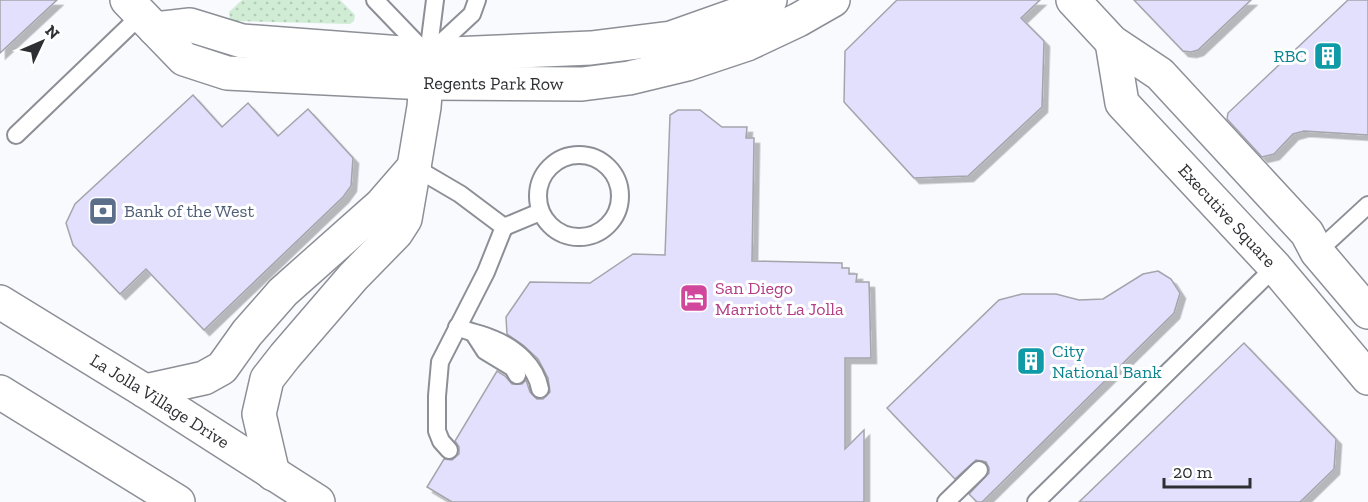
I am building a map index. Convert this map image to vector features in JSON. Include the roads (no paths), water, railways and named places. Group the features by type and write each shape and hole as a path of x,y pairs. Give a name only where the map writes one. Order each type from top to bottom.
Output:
{"street":[{"name":"Regents Park Row","path":"427,69 671,38 753,9 770,0"},
{"name":"Regents Park Row","path":"141,14 190,25 242,41 427,69 582,84 629,78 687,64 747,44 798,20 832,0"},
{"path":"1073,0 1112,42 1160,74 1197,112 1312,242 1368,312"},
{"name":"Executive Square","path":"1112,42 1122,103 1275,267 1368,378"},
{"path":"273,474 259,414 267,379 353,277 396,233 405,219 427,69"},
{"path":"1162,146 1197,112"},
{"path":"145,391 204,378 222,368 247,333 283,292 381,205 414,167"},
{"path":"1275,267 1312,242"},
{"name":"La Jolla Village Drive","path":"0,302 145,391 318,502"},
{"path":"0,392 178,502"}],"lane":[{"path":"375,0 427,69"},
{"path":"427,69 435,0"},
{"path":"427,69 472,14 477,0"},
{"path":"16,135 141,14"},
{"path":"571,155 585,155 599,160 610,169 619,188 620,202 614,218 604,230 589,237 575,238 561,234 545,221 540,212 537,198 540,179 557,160 571,155"},
{"path":"414,167 460,194 504,227"},
{"path":"1312,242 1368,205"},
{"path":"449,450 436,431 441,363 486,272 504,227 540,212"},
{"path":"1036,502 1275,267"},
{"path":"457,327 494,339 519,355 537,377 540,389"},
{"path":"474,334 485,351 513,368 517,375"},
{"path":"946,502 979,470"}],"place":[{"name":"RBC","path":"1328,56"},
{"name":"Bank of the West","path":"103,211"},
{"name":"San Diego Marriott La Jolla","path":"694,298"},
{"name":"City National Bank","path":"1031,361"}]}
